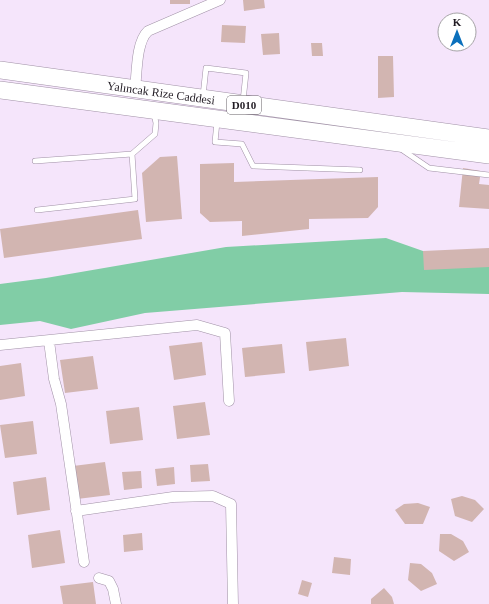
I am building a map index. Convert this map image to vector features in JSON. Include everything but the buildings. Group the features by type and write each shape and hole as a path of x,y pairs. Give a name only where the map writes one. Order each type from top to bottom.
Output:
{"highway":[{"name":"Yalıncak Rize Caddesi","path":"0,70 135,90 489,138"},
{"name":"Yalıncak Rize Caddesi","path":"0,90 489,155"}],"street":[{"path":"135,90 140,42 144,35 148,31 220,0"},
{"path":"0,345 197,325 225,334 229,401"},
{"path":"49,341 54,379 61,404 84,562"},
{"path":"76,511 173,497 213,496 231,504 233,604"},
{"path":"99,578 109,581 113,589 116,604"}],"lane":[{"path":"203,99 206,68 246,73 243,104"},
{"path":"35,161 132,154 155,134 156,123 153,111"},
{"path":"217,119 215,142 242,144 253,166 360,170"},
{"path":"394,143 429,168 489,175"},
{"path":"37,210 135,199 132,154"}],"green space":[{"path":"386,238 423,251 489,267 489,294 402,292 145,313 71,329 40,321 0,325 0,284 46,278 226,247"}]}
